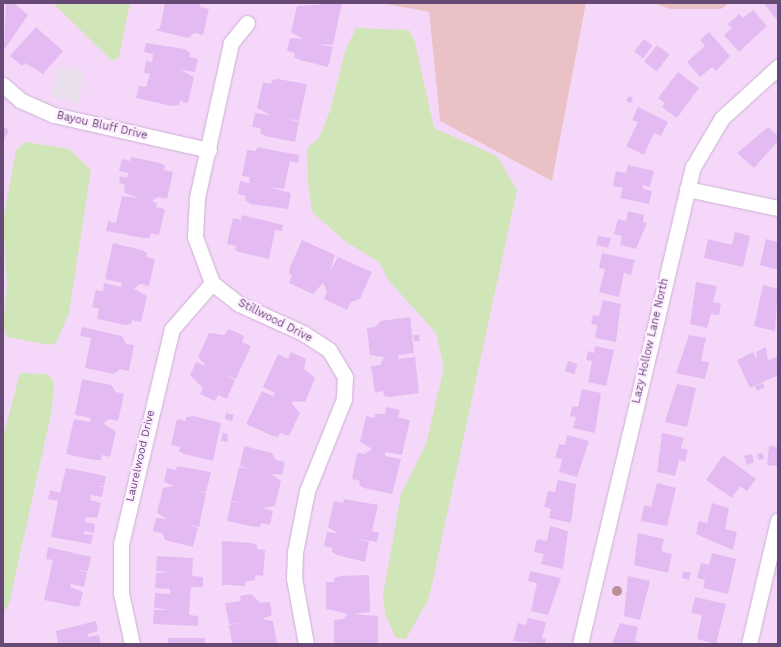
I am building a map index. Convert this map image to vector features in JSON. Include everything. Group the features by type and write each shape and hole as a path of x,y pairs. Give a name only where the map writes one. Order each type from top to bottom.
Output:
{"street":[{"path":"212,283 195,237 194,218 232,43 247,23"},
{"name":"Lazy Hollow Lane North","path":"580,644 686,189 706,141 722,118 778,67"},
{"name":"Bayou Bluff Drive","path":"3,85 20,100 54,115 209,150"},
{"path":"686,189 778,208"},
{"name":"Laurelwood Drive","path":"132,644 121,593 121,544 172,329 212,283"},
{"name":"Stillwood Drive","path":"212,283 239,304 303,333 329,350 345,377 344,399 307,491 295,552 294,578 306,644"},
{"path":"749,644 778,520"}],"shaded area":[{"path":"3,3 381,3 429,12 440,121 552,181 586,3 651,3 670,9 721,9 729,3 778,3 778,644 3,644"},
{"path":"53,3 130,3 119,57 112,61"},
{"path":"381,3 586,3 552,181 440,121 429,12"},
{"path":"652,3 729,3 721,9 670,9"},
{"path":"356,28 409,30 415,42 434,128 497,156 517,190 429,598 406,639 396,638 385,614 383,595 401,494 426,444 444,368 436,333 389,281 379,262 346,242 312,212 308,183 307,148 319,138 330,111 345,51"},
{"path":"58,67 84,71 79,104 51,96"},
{"path":"26,142 69,149 91,170 69,313 56,343 49,345 7,337 3,327 7,286 3,221 16,150"},
{"path":"20,373 46,374 53,380 54,388 51,414 9,604 3,613 3,437"}],"building":[{"path":"6,3 14,3 28,15 4,50"},
{"path":"165,3 200,3 200,7 209,9 203,35 194,33 188,38 155,30 160,28"},
{"path":"342,3 333,45 317,44 333,47 328,67 300,60 294,57 295,53 287,51 290,38 304,39 291,32 297,6"},
{"path":"767,3 778,3 778,21 765,5"},
{"path":"753,10 767,26 739,52 724,35 732,28 728,24 739,14 743,18"},
{"path":"36,27 63,51 43,74 25,63 22,66 10,56"},
{"path":"709,32 730,56 716,71 712,67 700,77 687,62 705,46 700,40"},
{"path":"644,39 653,46 643,58 634,52"},
{"path":"146,43 185,49 190,53 189,57 198,59 195,72 181,70 194,77 188,103 180,101 179,105 172,106 136,98 139,86 146,87 150,74 144,73 146,61 152,62 153,54 144,52"},
{"path":"657,45 670,55 657,71 644,62"},
{"path":"678,72 699,88 677,118 662,107 665,103 658,98"},
{"path":"278,79 307,84 299,121 283,118 299,122 295,142 265,136 260,133 261,128 252,127 255,113 270,115 257,108 263,82 271,84 272,80"},
{"path":"629,96 633,98 631,103 626,101"},
{"path":"638,107 668,122 661,136 654,133 644,155 626,146 638,122 632,120"},
{"path":"3,127 9,130 3,142"},
{"path":"768,127 778,136 778,141 754,168 737,153"},
{"path":"257,147 299,155 298,163 290,161 284,189 268,187 291,193 288,209 251,204 245,200 246,196 238,194 240,181 253,184 249,182 250,177 242,176 247,150 256,151"},
{"path":"131,157 160,163 165,166 164,170 173,172 167,199 158,197 152,201 157,203 156,207 165,209 159,235 151,233 150,238 106,231 108,221 116,223 122,196 139,198 124,193 125,185 119,183 120,176 127,178 128,173 119,171 122,159 130,161"},
{"path":"628,165 654,171 650,187 643,185 643,189 652,191 649,204 620,198 623,188 613,186 616,171 626,173"},
{"path":"628,211 644,215 643,222 647,223 636,249 620,245 622,236 614,234 618,219 626,221"},
{"path":"242,215 283,225 282,231 275,230 269,259 239,252 235,250 236,246 227,244 233,218 241,220"},
{"path":"735,232 750,236 743,267 704,258 708,239 732,245"},
{"path":"598,236 611,238 608,248 596,245"},
{"path":"766,239 778,242 778,270 760,265"},
{"path":"302,240 335,255 330,271 338,257 372,272 360,299 351,302 347,310 324,299 327,291 323,283 313,294 289,283 292,275 289,273 290,267"},
{"path":"113,243 142,250 147,253 146,257 155,259 149,286 140,284 134,289 147,296 141,322 132,320 131,324 125,325 97,319 99,309 92,307 96,290 103,291 104,283 121,287 122,283 105,279"},
{"path":"602,253 635,260 631,275 624,273 619,297 599,292 605,269 599,268"},
{"path":"696,282 717,286 713,302 721,303 719,315 711,314 707,328 690,324"},
{"path":"763,285 778,289 775,331 754,326"},
{"path":"603,300 621,304 616,342 595,338 597,325 591,324 593,315 599,316"},
{"path":"410,317 414,353 398,355 399,359 415,357 419,393 390,397 384,396 383,391 375,393 371,366 380,365 384,357 370,355 367,328 375,327 381,321"},
{"path":"82,327 122,336 126,344 134,345 129,371 120,369 114,374 85,368 91,338 80,336"},
{"path":"229,329 244,336 242,342 251,346 236,379 223,375 235,380 227,399 218,395 215,401 200,394 203,388 190,375 196,362 206,366 198,357 209,333 224,335"},
{"path":"413,335 419,335 420,341 414,341"},
{"path":"689,335 706,338 701,361 709,362 705,379 676,373"},
{"path":"595,346 614,350 606,386 588,382 592,361 586,360 588,351 594,353"},
{"path":"766,347 768,361 778,356 778,375 750,388 737,360 753,352 757,360 756,352"},
{"path":"291,352 306,359 304,369 315,378 305,402 293,401 292,404 300,413 289,436 280,433 278,437 246,424 262,391 273,396 275,393 263,387 278,354 288,359"},
{"path":"568,361 578,364 574,374 565,372"},
{"path":"82,379 111,385 116,392 124,394 118,421 109,419 103,424 116,431 110,457 102,455 101,460 66,454 74,419 90,422 91,418 75,415"},
{"path":"763,383 765,387 757,391 755,386"},
{"path":"677,384 696,388 687,427 665,422"},
{"path":"582,389 601,393 595,433 573,428 576,417 570,416 572,406 578,407"},
{"path":"386,407 400,410 398,417 410,420 402,455 386,452 385,456 401,459 392,494 364,488 359,485 360,481 352,479 357,453 365,454 372,449 360,442 366,416 374,418 375,414 385,414"},
{"path":"226,413 234,415 232,421 225,419"},
{"path":"193,416 221,423 213,461 184,454 179,451 180,447 171,445 177,419 186,421 186,417"},
{"path":"223,433 228,434 227,442 221,441"},
{"path":"662,433 684,438 681,448 688,450 685,462 679,460 675,476 657,472"},
{"path":"567,435 589,441 577,477 559,472 562,459 555,458 559,444 565,445"},
{"path":"244,446 272,453 276,460 285,462 282,475 271,474 281,481 275,506 263,508 273,511 270,525 261,523 260,527 255,527 227,521 231,502 243,503 231,501 239,467 252,470 240,466"},
{"path":"769,446 778,447 778,466 767,465"},
{"path":"763,453 764,459 759,460 757,454"},
{"path":"752,454 754,462 747,465 744,456"},
{"path":"723,455 756,479 747,491 740,486 732,498 706,480"},
{"path":"177,466 211,472 206,492 194,489 206,493 199,527 186,524 198,528 193,547 165,540 162,533 153,531 156,518 167,519 157,513 163,488 174,486 164,482 167,468 176,470"},
{"path":"66,468 106,476 104,486 98,486 104,487 102,497 91,495 90,500 101,503 97,518 86,517 85,522 95,524 94,533 85,531 83,534 93,535 91,544 51,537 58,501 48,499 50,490 60,493"},
{"path":"558,480 576,484 571,523 549,518 551,509 544,507 548,491 555,492"},
{"path":"657,483 676,488 667,526 641,521 644,505 651,507"},
{"path":"344,499 378,505 372,531 379,533 377,542 357,539 369,542 365,562 337,555 332,552 332,548 324,546 327,532 338,533 328,527 334,501 343,503"},
{"path":"712,503 729,508 725,529 737,532 733,550 696,534 699,521 707,523"},
{"path":"550,526 568,531 563,569 541,564 544,554 534,552 537,539 547,541"},
{"path":"638,533 664,539 661,551 672,554 668,573 634,565"},
{"path":"222,541 251,543 257,545 257,549 265,550 263,576 255,575 255,580 245,582 245,586 229,585 230,580 228,585 222,585"},
{"path":"48,547 91,557 88,571 75,570 87,572 84,587 71,584 70,587 83,592 79,607 44,600 53,560 46,559"},
{"path":"712,553 736,559 728,594 703,588 705,580 697,578 701,563 709,565"},
{"path":"157,556 193,558 192,576 203,577 203,587 191,587 189,615 198,616 198,626 153,624 154,610 169,610 154,608 155,593 170,594 170,589 155,588 156,573 171,572 156,571"},
{"path":"530,571 561,578 548,615 531,611 537,583 528,581"},
{"path":"683,571 691,573 689,580 682,578"},
{"path":"369,575 370,612 354,614 378,616 378,644 334,644 334,620 343,619 348,614 326,609 326,582 334,582 334,578 340,576"},
{"path":"628,576 650,581 640,620 624,616"},
{"path":"251,594 260,603 270,602 272,615 262,619 273,621 277,644 232,644 229,625 241,623 229,624 225,603 241,601 240,596"},
{"path":"695,597 726,604 716,644 697,639 702,615 691,613"},
{"path":"528,618 546,622 542,638 546,639 545,644 513,641 518,623 526,625"},
{"path":"96,621 98,631 88,634 88,637 99,635 101,644 58,644 56,631"},
{"path":"620,623 638,627 635,641 646,644 612,644"},
{"path":"168,638 205,638 205,644 168,644"}]}
